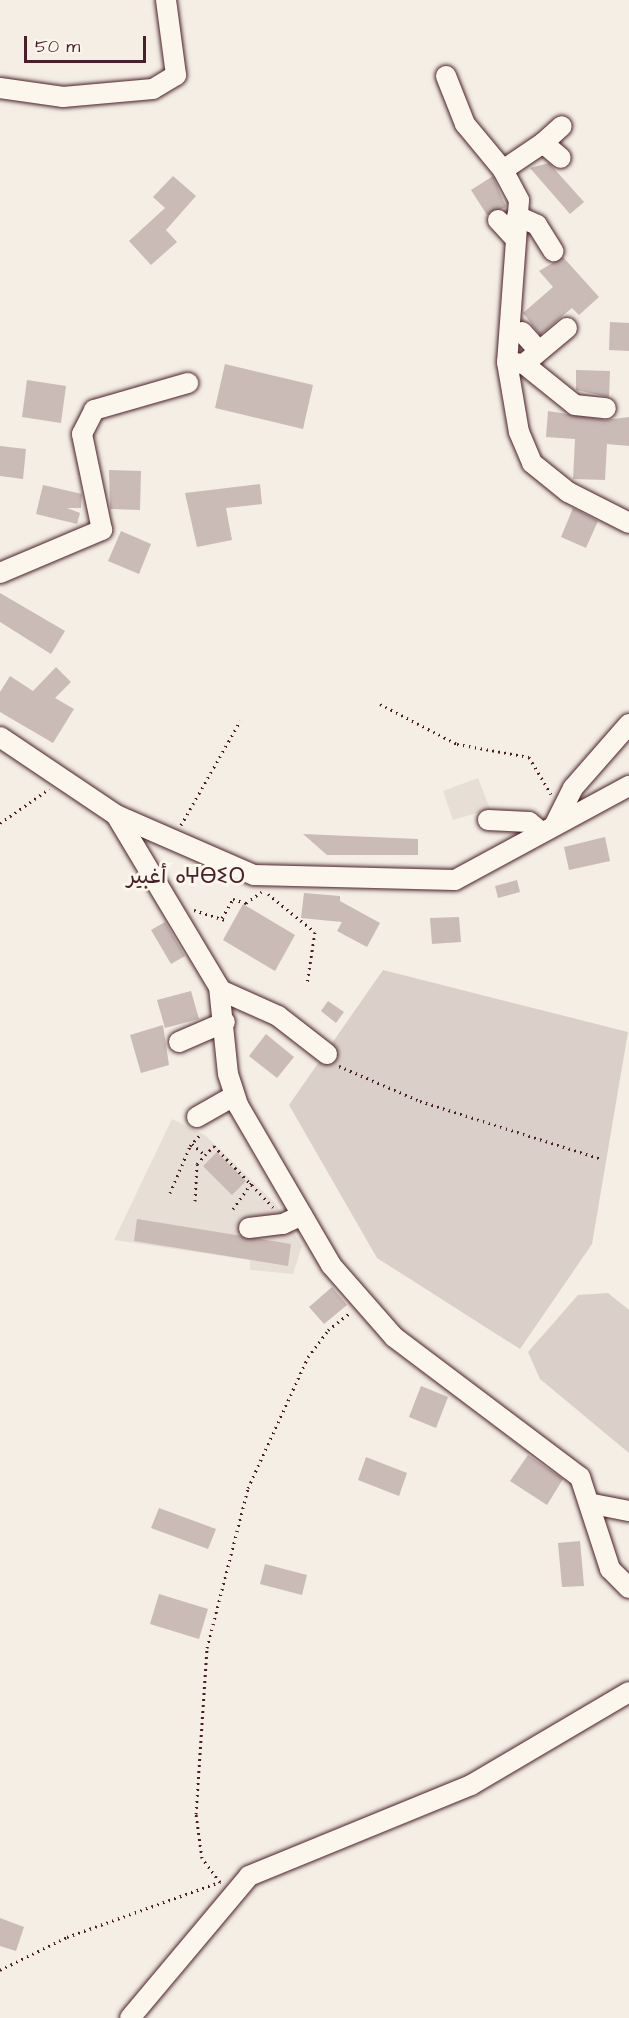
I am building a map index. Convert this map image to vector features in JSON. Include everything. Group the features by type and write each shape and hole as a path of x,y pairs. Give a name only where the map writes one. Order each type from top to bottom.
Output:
{"street":[{"path":"0,88 63,97 153,89 176,75 166,0"},
{"path":"446,76 465,124 503,170 517,191 507,218 514,237 515,363 519,432 532,464 568,492 629,523"},
{"path":"503,170 543,143 562,126"},
{"path":"543,143 561,158"},
{"path":"507,218 537,225 553,251"},
{"path":"515,363 539,351 567,328"},
{"path":"522,332 539,351"},
{"path":"515,363 575,405 606,408"},
{"path":"0,573 102,530 82,434 94,410 188,383"},
{"path":"552,822 629,724"},
{"path":"0,736 116,814 171,842 264,882 441,883 552,822 629,786"},
{"path":"116,814 220,990 234,1096 302,1215 361,1305 394,1337 570,1467 593,1504 610,1569 629,1588"},
{"path":"488,820 552,822"},
{"path":"220,990 278,1016 327,1054"},
{"path":"178,1042 225,1022"},
{"path":"202,1123 234,1096"},
{"path":"249,1228 283,1224 302,1215"},
{"path":"593,1504 629,1511"},
{"path":"130,2018 249,1876 471,1785 629,1692"}],"path":[{"path":"380,704 457,744 529,757 552,822"},
{"path":"171,842 240,721"},
{"path":"0,823 32,796 67,782"},
{"path":"194,910 224,919 233,898 253,900 264,882 315,932 307,983"},
{"path":"327,1054 344,1071 420,1101 599,1158"},
{"path":"170,1193 202,1123"},
{"path":"192,1144 205,1155"},
{"path":"195,1201 197,1164 214,1146 251,1183 283,1224"},
{"path":"233,1209 251,1183"},
{"path":"220,1882 201,1858 196,1814 207,1648 248,1488 308,1357 328,1330 361,1305"},
{"path":"0,1970 67,1937 220,1882 249,1876"}],"shaded area":[{"path":"478,778 490,809 453,820 443,791"},
{"path":"383,970 628,1032 592,1244 520,1349 377,1258 289,1105"},
{"path":"172,1119 205,1135 275,1203 302,1246 293,1274 250,1270 250,1260 114,1240"},
{"path":"608,1293 629,1310 629,1453 540,1379 528,1352 578,1295"}],"building":[{"path":"549,163 584,202 570,214 530,168"},
{"path":"173,176 196,196 166,230 177,242 151,265 129,241 165,208 153,197"},
{"path":"493,176 506,207 487,215 471,190"},
{"path":"563,257 599,297 579,315 572,308 540,335 523,313 553,287 539,271"},
{"path":"610,322 629,323 629,351 609,350"},
{"path":"225,364 313,385 303,429 215,408"},
{"path":"576,370 610,371 609,397 576,390"},
{"path":"27,380 66,386 61,423 22,417"},
{"path":"548,411 605,420 629,417 629,446 607,444 605,480 573,479 575,439 546,437"},
{"path":"0,446 26,449 23,479 0,476"},
{"path":"109,470 141,471 140,510 110,509"},
{"path":"260,484 262,504 226,508 232,540 197,547 185,493"},
{"path":"43,485 82,494 81,508 67,508 80,513 77,524 36,514"},
{"path":"573,508 598,521 586,548 561,537"},
{"path":"121,531 151,544 139,574 108,561"},
{"path":"0,593 65,631 51,654 0,622"},
{"path":"56,667 71,682 55,698 74,709 53,743 0,712 0,692 10,676 33,691"},
{"path":"303,834 418,839 418,855 327,855"},
{"path":"605,837 610,861 569,870 564,847"},
{"path":"517,880 520,892 498,898 495,886"},
{"path":"304,893 340,896 340,901 380,923 367,947 337,931 342,922 301,918"},
{"path":"243,904 295,935 275,971 223,940"},
{"path":"459,917 461,942 432,944 430,918"},
{"path":"165,922 185,956 171,964 151,930"},
{"path":"191,991 199,1019 165,1028 157,1000"},
{"path":"328,1001 344,1012 336,1023 321,1011"},
{"path":"163,1025 169,1065 141,1073 130,1035"},
{"path":"266,1034 294,1057 277,1078 249,1056"},
{"path":"217,1152 246,1181 232,1195 203,1166"},
{"path":"137,1219 291,1244 288,1266 134,1241"},
{"path":"332,1287 347,1305 324,1324 309,1307"},
{"path":"421,1386 448,1397 436,1428 409,1417"},
{"path":"528,1455 563,1479 547,1505 510,1481"},
{"path":"366,1457 407,1473 399,1496 358,1480"},
{"path":"159,1508 216,1529 208,1549 151,1528"},
{"path":"580,1541 584,1586 562,1587 558,1543"},
{"path":"265,1564 307,1575 302,1595 260,1584"},
{"path":"159,1594 208,1609 199,1639 150,1624"},
{"path":"0,1918 24,1927 16,1951 0,1946"}],"district":[{"name":"أغبير ⴰⵖⴱⵉⵔ","path":"186,877"}]}
